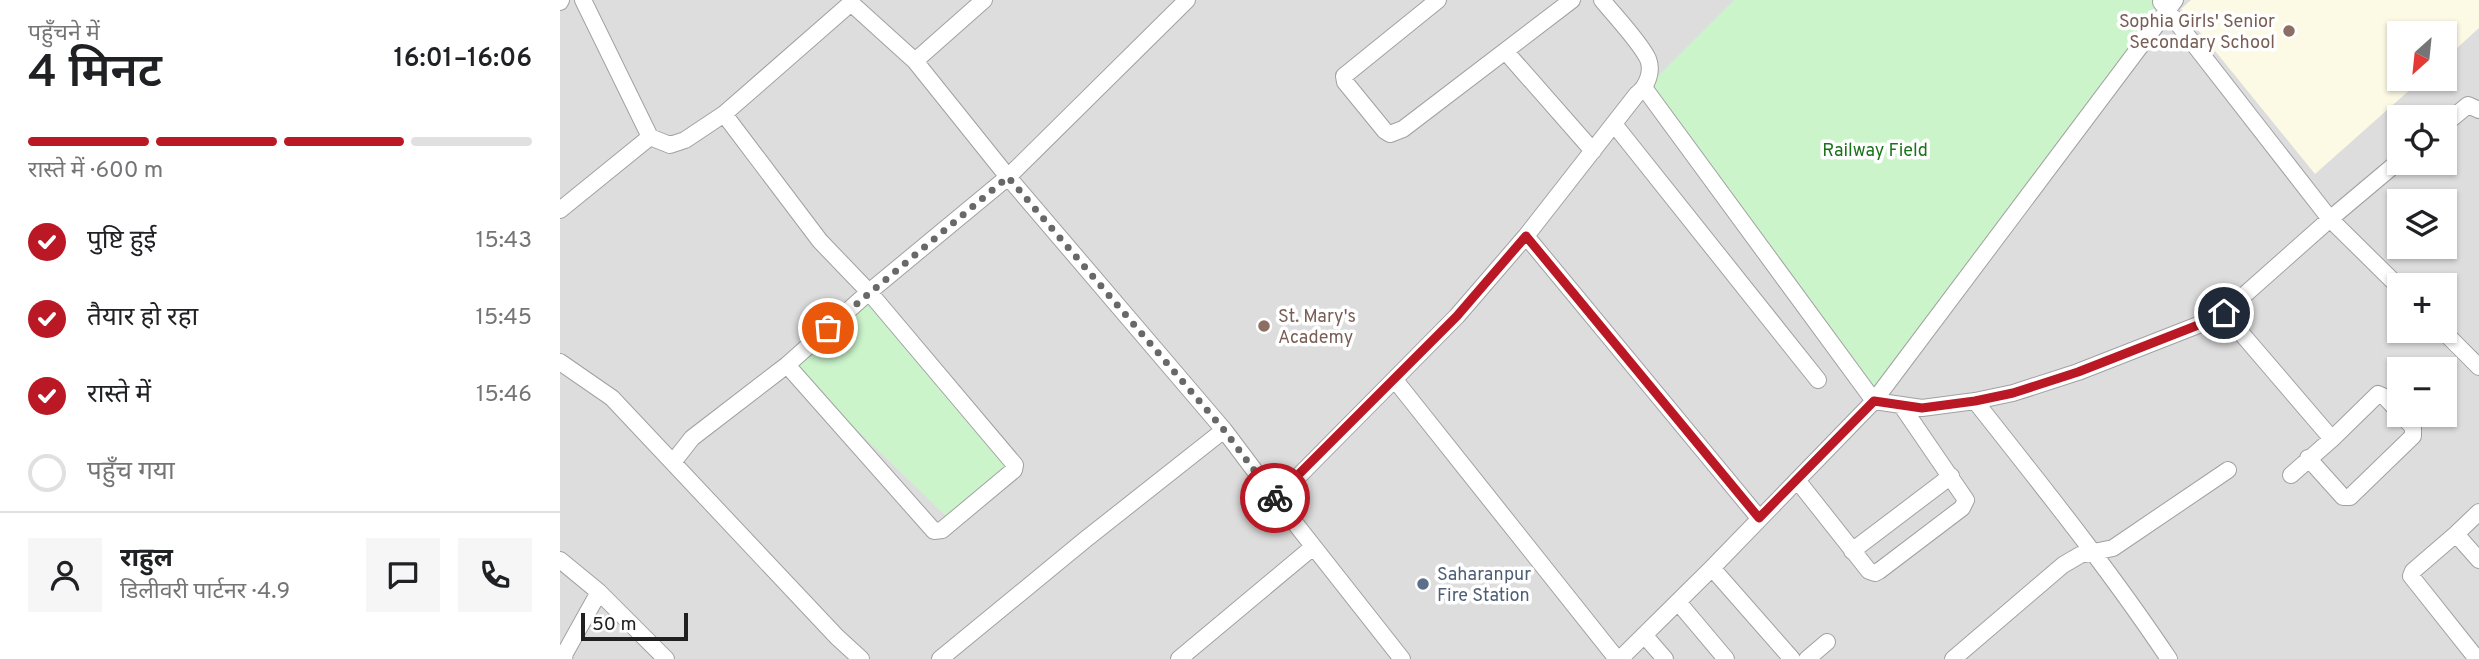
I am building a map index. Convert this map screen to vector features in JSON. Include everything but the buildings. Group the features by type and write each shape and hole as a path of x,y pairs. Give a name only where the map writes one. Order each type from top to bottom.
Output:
{"street":[{"path":"583,0 650,137 670,145 678,143 724,114 850,1 915,61 1008,177 1224,430 1313,548 1402,659"},
{"path":"915,61 984,0"},
{"path":"674,461 692,438 787,365 869,292 1008,177 1187,0"},
{"path":"1438,0 1344,76 1345,82 1387,133 1393,135 1403,130 1572,0"},
{"path":"1276,499 1457,316 1526,236 1637,94 1645,89 1650,71 1647,58 1602,0"},
{"path":"1395,380 1619,659 1645,636 1874,401 2167,3 2330,219 2387,275"},
{"path":"1506,52 1593,150"},
{"path":"1645,89 1874,401 1922,408 2013,393 2078,372 2211,320 2224,313 2387,171"},
{"path":"2457,114 2469,105 2479,110"},
{"path":"724,114 820,241 869,292 1015,464 1012,473 942,530 934,531 787,365"},
{"path":"1614,124 1818,380"},
{"path":"560,210 650,137"},
{"path":"1526,236 1759,518"},
{"path":"2224,313 2332,439"},
{"path":"2455,343 2479,367"},
{"path":"560,362 612,398 837,637 861,659"},
{"path":"2291,475 2378,394 2387,399"},
{"path":"1975,401 2095,553 2169,659"},
{"path":"1797,480 1852,551 1869,571 1875,573 1962,508 1966,500 1902,405"},
{"path":"2308,458 2343,497 2350,497 2413,436 2413,427"},
{"path":"940,659 1224,430"},
{"path":"1953,659 2063,565 2080,555 2113,548 2228,470"},
{"path":"1852,551 1951,476"},
{"path":"2477,659 2411,576 2413,571 2479,512"},
{"path":"2456,534 2479,560"},
{"path":"1179,659 1313,548"},
{"path":"560,560 599,592 666,659"},
{"path":"1712,568 1792,659"},
{"path":"564,659 599,592"},
{"path":"1678,602 1726,659"},
{"path":"1645,636 1665,659"},
{"path":"1807,659 1827,642"}],"shaded area":[{"path":"560,0 2479,0 2479,659 560,659"},
{"path":"2191,0 2479,0 2479,28 2457,48 2457,21 2387,21 2387,91 2408,91 2393,105 2387,105 2387,110 2315,174 2181,9"}],"green space":[{"name":"Railway Field","path":"1734,0 2159,0 2167,9 1874,401 1645,89"},
{"path":"870,282 1012,463 949,519 788,363"}],"way so far":[{"path":"828,328 1008,177 1224,430 1275,498"}],"place":[{"name":"Sophia Girls' Senior Secondary School","path":"2289,31"},
{"name":"St. Mary's Academy","path":"1264,326"},
{"name":"Saharanpur Fire Station","path":"1423,584"}],"route":[{"path":"1275,498 1457,316 1526,236 1759,518 1874,401 1922,408 2013,393 2078,372 2224,313"}]}
